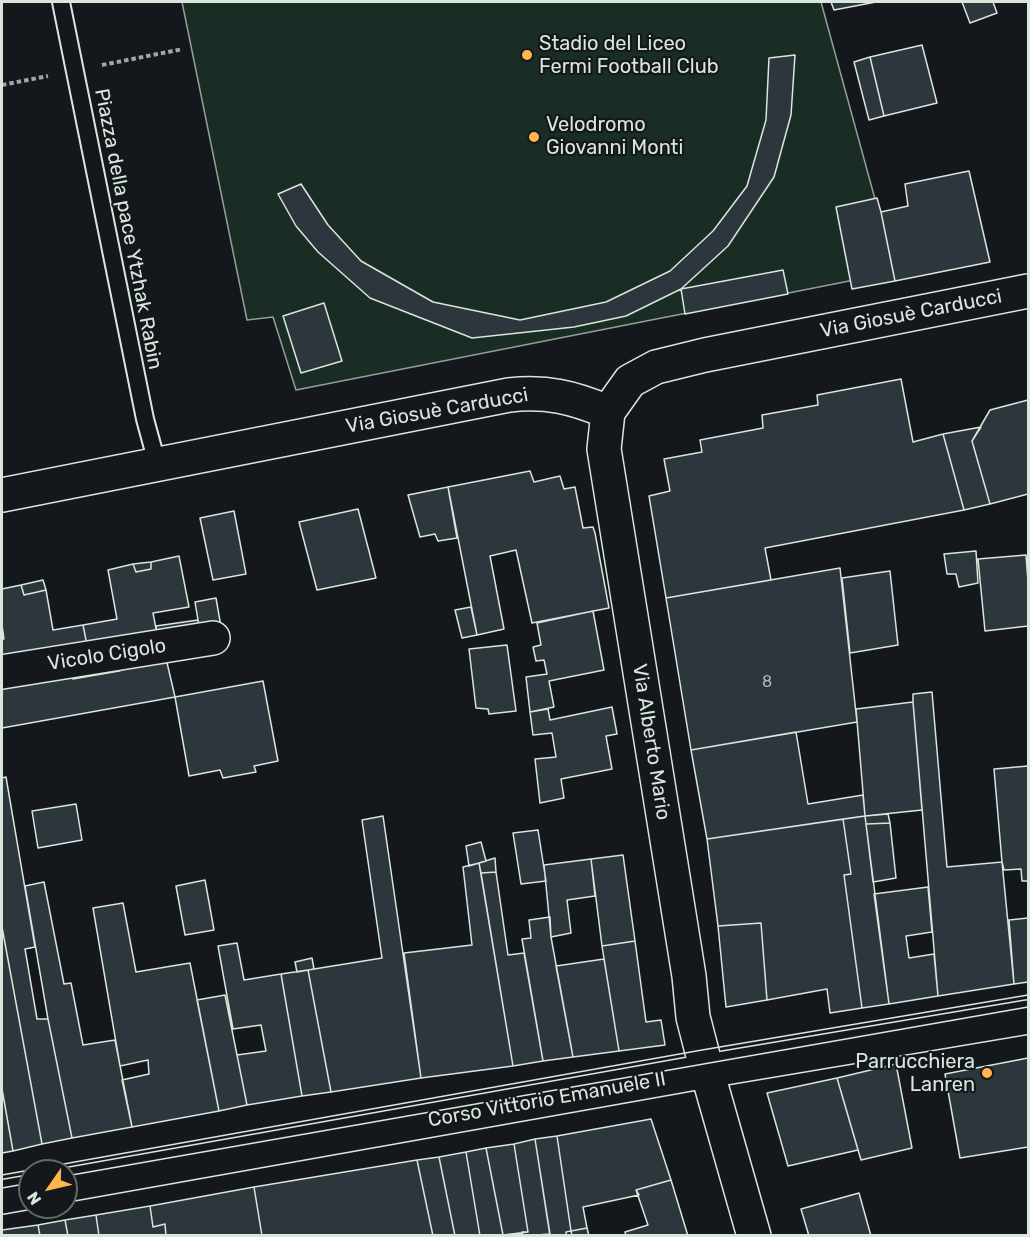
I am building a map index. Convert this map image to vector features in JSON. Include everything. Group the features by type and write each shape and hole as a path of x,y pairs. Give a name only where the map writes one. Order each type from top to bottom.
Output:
{"street":[{"name":"Via Giosuè Carducci","path":"2,495 509,395 536,392 584,402 608,412 630,381 656,367 705,355 1029,291"},
{"name":"Via Alberto Mario","path":"608,412 604,449 689,976 693,1017 754,1236"},
{"name":"Vicolo Cigolo","path":"2,672 213,638"},
{"name":"Corso Vittorio Emanuele II","path":"78,1183 707,1071 1029,1017"},
{"path":"2,1197 18,1194"}],"lane":[{"name":"Piazza della pace Ytzhak Rabin","path":"61,2 130,343 157,464"}],"green space":[{"name":"Velodromo Giovanni Monti","path":"182,2 821,2 895,272 296,390 273,317 247,320"}],"building":[{"path":"831,2 876,2 834,10"},
{"path":"962,2 993,2 997,13 970,23"},
{"path":"922,45 937,103 884,116 870,57"},
{"path":"795,55 791,115 774,177 728,246 681,289 626,316 574,327 472,338 370,298 318,252 296,226 278,194 301,184 328,225 361,261 433,302 520,320 606,302 670,271 713,231 747,186 766,120 769,58"},
{"path":"870,57 884,116 869,120 854,62"},
{"path":"969,171 990,262 895,281 881,212 908,206 905,184"},
{"path":"877,198 895,281 852,289 836,207"},
{"path":"783,270 788,294 685,314 681,289"},
{"path":"324,303 342,361 301,373 283,316"},
{"path":"901,379 913,442 943,434 964,510 765,548 771,580 666,598 649,496 670,491 664,459 702,452 700,440 763,428 762,415 818,405 817,395"},
{"path":"1028,400 1028,494 990,504 972,441 990,410"},
{"path":"981,427 972,441 990,504 964,510 943,434"},
{"path":"530,471 534,482 560,476 564,489 575,487 583,528 593,527 595,533 609,608 532,623 516,550 490,556 504,629 477,635 448,487"},
{"path":"448,487 457,538 438,541 435,534 420,537 408,495"},
{"path":"358,509 376,578 317,590 299,522"},
{"path":"234,511 246,574 213,580 200,518"},
{"path":"976,551 978,583 959,587 956,574 947,574 944,554"},
{"path":"1026,555 1028,626 985,631 978,559"},
{"path":"179,556 189,607 153,613 158,639 88,650 83,625 117,619 108,570 133,564 136,572 151,569 151,562"},
{"path":"151,562 151,569 136,572 133,564"},
{"path":"840,568 857,722 691,750 666,598"},
{"path":"890,571 898,645 850,653 842,578"},
{"path":"43,580 46,590 24,595 21,585"},
{"path":"21,585 24,595 46,590 53,630 83,625 88,650 2,665 2,639 4,639 2,589"},
{"path":"216,598 221,627 200,632 195,602"},
{"path":"471,607 477,635 462,638 455,610"},
{"path":"593,611 604,670 549,681 554,707 530,712 526,677 547,674 544,660 536,661 533,647 541,645 537,623"},
{"path":"198,620 200,632 158,639 156,626"},
{"path":"507,645 516,711 489,714 488,709 476,708 469,649"},
{"path":"165,654 175,697 2,728 2,682 64,671 73,679 119,671"},
{"path":"263,681 278,761 254,766 256,772 223,778 220,770 189,776 175,697"},
{"path":"932,692 947,867 1002,862 1014,984 938,996 913,702 913,694"},
{"path":"913,702 922,810 865,816 856,709"},
{"path":"612,707 617,734 606,736 612,769 561,779 564,798 540,803 535,759 556,757 552,733 533,735 530,712 548,709 550,720"},
{"path":"796,732 808,804 863,795 865,816 707,839 691,750"},
{"path":"1028,766 1028,881 1022,881 1021,869 1004,870 1002,862 994,769"},
{"path":"6,777 35,947 25,949 37,1019 48,1019 72,1138 42,1144 2,927 2,778"},
{"path":"76,804 82,840 38,848 32,811"},
{"path":"888,814 890,823 866,824 865,816"},
{"path":"383,816 421,1078 331,1092 308,970 382,958 362,820"},
{"path":"865,816 889,1004 862,1008 844,875 851,874 843,819"},
{"path":"843,819 851,874 844,875 862,1008 830,1013 827,989 767,1000 761,923 718,926 707,839"},
{"path":"890,823 896,878 873,882 866,824"},
{"path":"538,830 546,881 521,884 513,833"},
{"path":"481,842 486,861 469,866 466,846"},
{"path":"623,855 635,941 602,946 591,859"},
{"path":"495,858 496,872 481,873 479,863"},
{"path":"591,859 595,896 567,900 571,933 551,937 544,865"},
{"path":"479,863 513,1066 421,1078 404,953 472,945 463,867"},
{"path":"496,872 508,955 524,953 543,1061 513,1066 481,873"},
{"path":"205,880 214,930 185,935 176,886"},
{"path":"44,882 64,984 71,983 83,1045 115,1040 132,1127 72,1138 25,886"},
{"path":"928,887 932,932 906,936 909,958 934,954 938,996 889,1004 874,894"},
{"path":"123,903 136,972 190,963 219,1111 132,1127 122,1080 149,1074 148,1060 120,1066 93,908"},
{"path":"550,917 551,937 573,1057 543,1061 522,939 531,938 529,920"},
{"path":"1028,918 1028,982 1014,984 1009,920"},
{"path":"761,923 767,1000 726,1007 718,926"},
{"path":"2,927 42,1144 13,1151 2,1089"},
{"path":"635,941 646,1022 661,1020 665,1045 619,1051 602,946"},
{"path":"237,943 244,980 281,974 302,1096 247,1105 237,1055 266,1051 261,1025 233,1029 218,946"},
{"path":"312,958 314,969 297,972 295,962"},
{"path":"604,959 619,1051 573,1057 556,966"},
{"path":"308,970 331,1092 302,1096 281,974"},
{"path":"225,995 247,1105 219,1111 197,1000"},
{"path":"1028,1058 1028,1147 960,1158 945,1074"},
{"path":"896,1064 912,1148 861,1160 837,1078"},
{"path":"837,1078 858,1150 788,1166 767,1093"},
{"path":"2,1089 13,1151 2,1153"},
{"path":"651,1119 671,1180 636,1190 639,1195 583,1207 587,1228 571,1231 557,1136"},
{"path":"557,1136 571,1231 566,1232 566,1236 550,1236 535,1139"},
{"path":"535,1139 550,1234 523,1236 522,1232 528,1232 514,1144"},
{"path":"514,1144 528,1232 503,1235 486,1148"},
{"path":"486,1148 503,1235 480,1236 466,1152"},
{"path":"466,1152 480,1236 455,1236 439,1157"},
{"path":"439,1157 455,1236 433,1236 417,1160"},
{"path":"417,1160 433,1236 262,1236 254,1187"},
{"path":"671,1180 688,1236 626,1236 625,1232 648,1225 636,1190"},
{"path":"254,1187 262,1236 166,1236 165,1224 153,1227 150,1206"},
{"path":"859,1193 871,1236 809,1236 801,1209"},
{"path":"150,1206 153,1227 165,1224 166,1236 99,1236 96,1215"},
{"path":"96,1215 99,1236 68,1236 65,1220"},
{"path":"65,1220 68,1236 40,1236 38,1225"},
{"path":"38,1225 40,1236 2,1236 2,1230"},
{"path":"587,1228 589,1236 572,1236 571,1231"}],"tram line":[{"path":"2,1175 702,1050 1028,995"},
{"path":"78,1174 1028,1007"},
{"path":"2,1188 18,1185"}],"place":[{"name":"Stadio del Liceo Fermi Football Club","path":"527,55"},
{"name":"Velodromo Giovanni Monti","path":"534,137"},
{"name":"Parrucchiera Lanren","path":"987,1073"}]}
